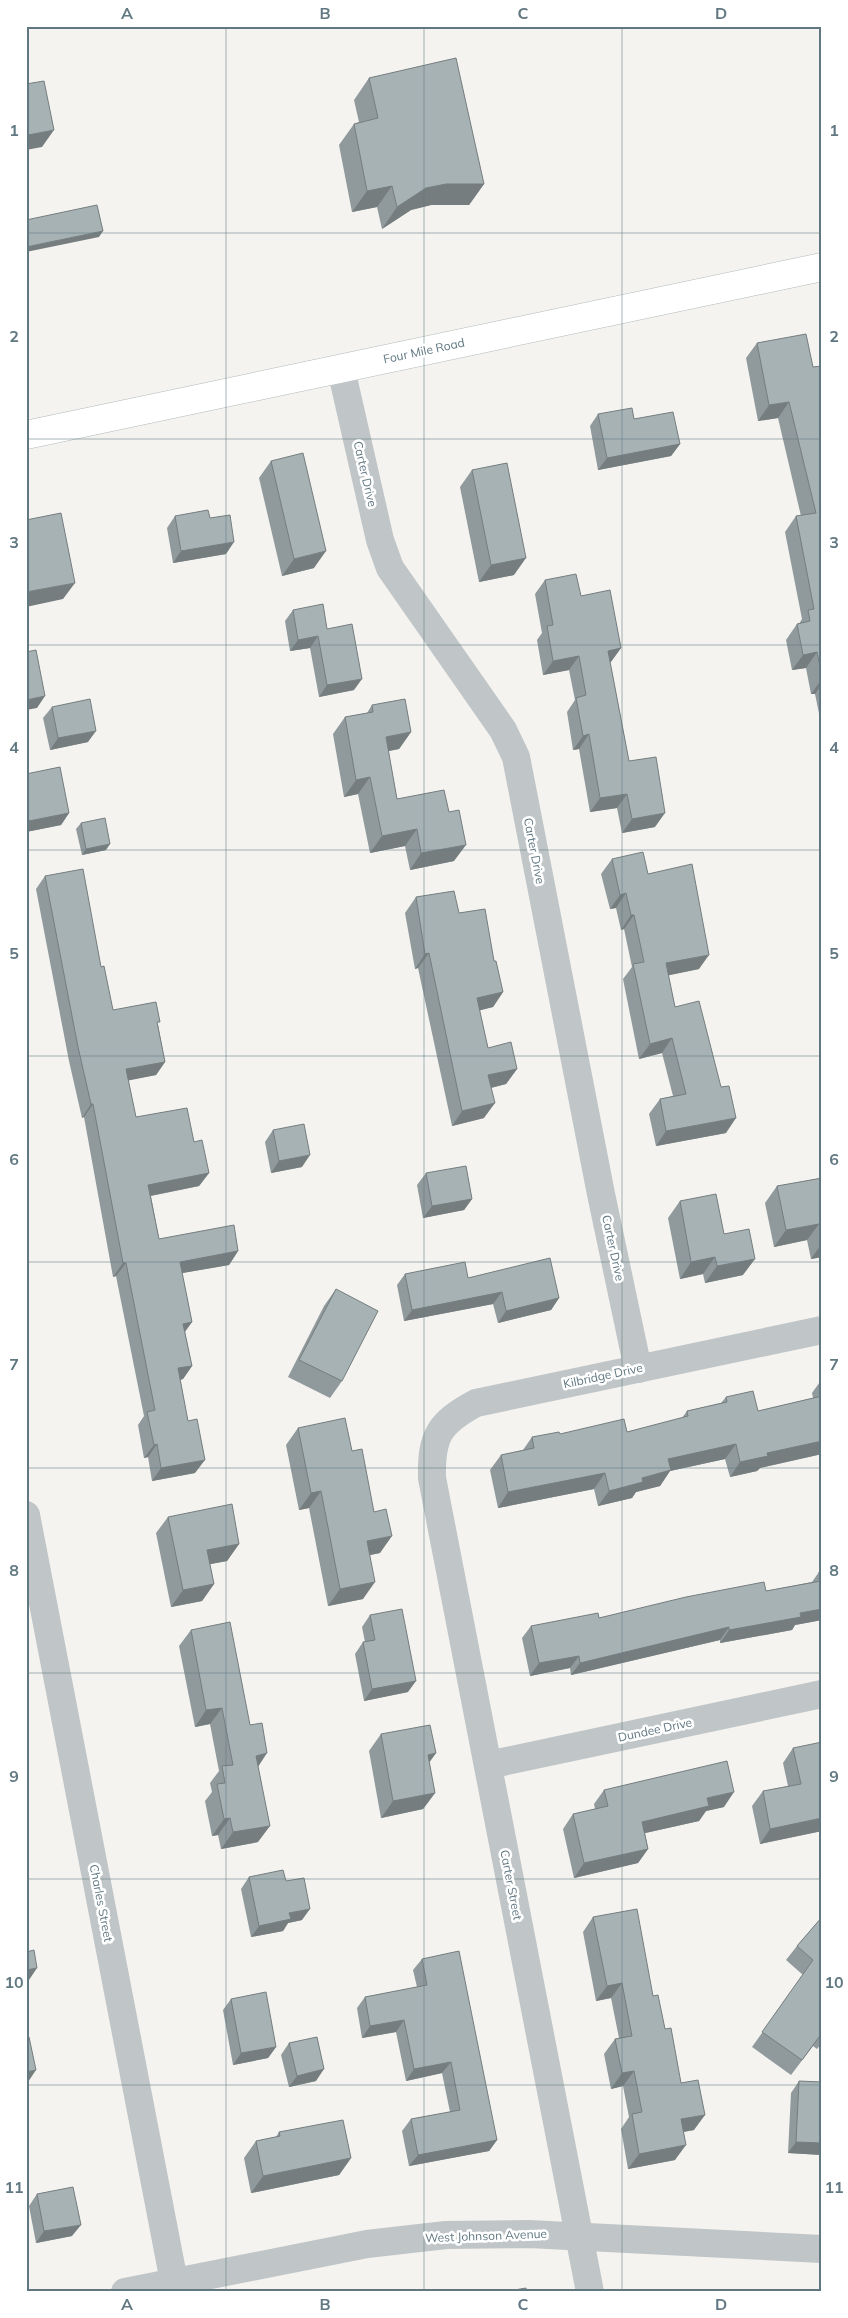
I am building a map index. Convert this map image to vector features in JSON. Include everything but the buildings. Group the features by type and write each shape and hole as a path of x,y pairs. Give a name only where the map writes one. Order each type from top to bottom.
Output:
{"main road":[{"name":"Four Mile Road","path":"26,435 822,267"}],"street":[{"name":"Carter Drive","path":"341,369 380,540 390,568 503,730 516,757 601,1194 638,1369"},
{"name":"Kilbridge Drive","path":"432,1478 432,1454 436,1439 455,1414 469,1407 483,1402 822,1330"},
{"name":"Carter Street","path":"432,1478 590,2292"},
{"name":"Charles Street","path":"26,1515 175,2287"},
{"name":"Dundee Drive","path":"488,1765 822,1694"},
{"name":"West Johnson Avenue","path":"125,2292 175,2287 367,2244 446,2235 529,2234 822,2249"}]}
